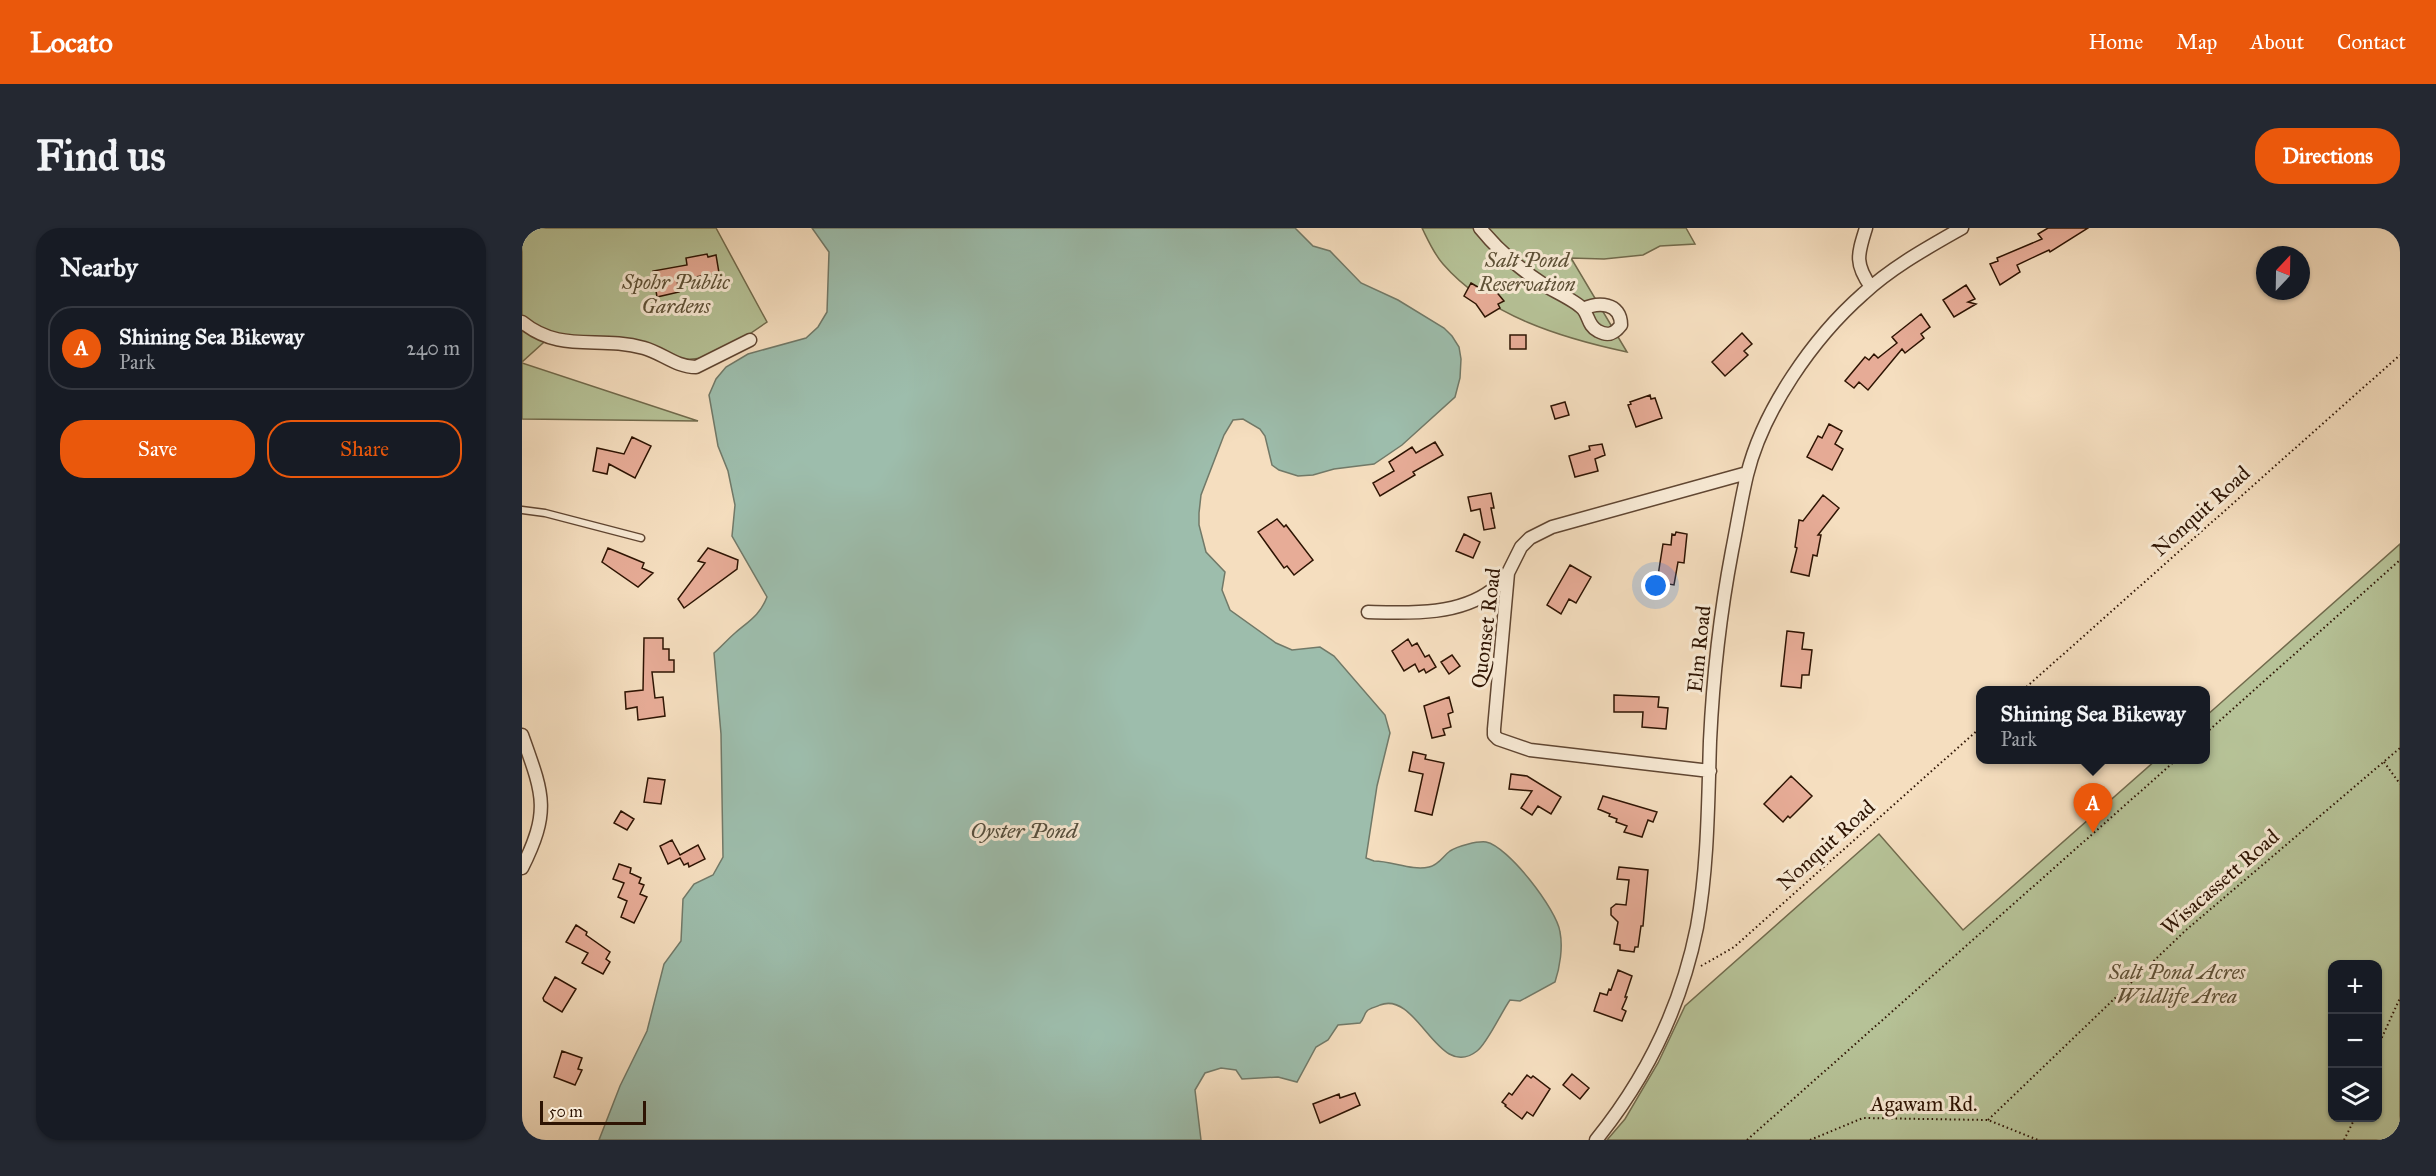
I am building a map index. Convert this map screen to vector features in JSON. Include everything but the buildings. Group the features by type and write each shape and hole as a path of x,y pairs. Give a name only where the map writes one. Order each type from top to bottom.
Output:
{"street":[{"path":"1480,228 1492,242 1541,282 1582,309"},
{"path":"1866,228 1859,253 1858,268 1871,287"},
{"name":"Elm Road","path":"1596,1140 1622,1107 1650,1063 1664,1033 1685,974 1696,929 1705,867 1714,668 1719,626 1747,473 1764,428 1781,394 1798,369 1842,315 1871,287 1898,267 1962,228"},
{"path":"522,322 532,330 555,340 588,344 624,343 646,348 687,367 696,367 750,340"},
{"name":"Quonset Road","path":"1710,771 1530,750 1504,743 1498,739 1494,735 1494,729 1508,573 1521,547 1530,538 1552,528 1747,473"},
{"path":"1368,612 1428,612 1458,605 1477,599 1493,590 1508,573"},
{"path":"522,735 542,800 541,820 532,849 522,868"}],"lane":[{"path":"522,510 545,513 641,538"}],"path":[{"name":"Nonquit Road","path":"2028,686 2400,355"},
{"path":"2210,730 2400,560"},
{"name":"Nonquit Road","path":"1685,974 1734,947 1976,732"},
{"name":"Wisacassett Road","path":"1988,1120 2186,930 2400,748"},
{"path":"2384,762 2400,784"},
{"path":"1747,1140 2170,764"},
{"path":"2382,1037 2400,998"},
{"name":"Agawam Rd.","path":"1810,1140 1863,1118 1988,1120 2038,1140"},
{"path":"2344,1140 2353,1122"}],"green space":[{"name":"Spohr Public Gardens","path":"522,228 716,228 767,322 716,357 668,361 615,341 553,334 522,362"},
{"name":"Salt Pond Reservation","path":"1422,228 1686,228 1695,244 1660,246 1643,255 1604,259 1571,258 1627,352 1552,332 1504,311 1482,298 1443,264"},
{"path":"522,363 698,421 522,419"},
{"name":"Salt Pond Acres Wildlife Area","path":"2400,544 2400,1140 1607,1140 1625,1119 1658,1063 1685,1006 1879,834 1963,930 2151,764 2210,764 2210,712"}],"water":[{"name":"Oyster Pond","path":"812,228 1295,228 1313,246 1330,251 1361,283 1398,300 1444,328 1452,336 1459,347 1461,359 1460,378 1455,397 1402,445 1374,464 1298,476 1279,470 1272,465 1265,436 1260,429 1243,419 1233,420 1224,435 1201,495 1199,525 1206,552 1225,572 1222,590 1230,610 1276,643 1292,650 1320,647 1334,656 1385,715 1390,733 1377,786 1366,858 1422,868 1436,864 1450,851 1463,846 1486,842 1495,846 1530,880 1557,922 1561,950 1555,982 1520,1001 1510,1000 1481,1047 1463,1057 1451,1055 1439,1046 1406,1010 1393,1004 1369,1009 1360,1023 1338,1025 1328,1040 1316,1047 1297,1082 1278,1077 1242,1079 1236,1070 1221,1068 1205,1073 1195,1090 1201,1140 599,1140 620,1086 647,1031 664,964 681,941 683,899 694,884 713,875 723,857 721,734 714,653 754,617 767,597 732,536 735,505 728,471 718,446 709,395 716,379 726,367 748,354 806,338 818,327 827,312 829,252"}],"place":[{"name":"Shining Sea Bikeway","path":"2093,833"}]}
